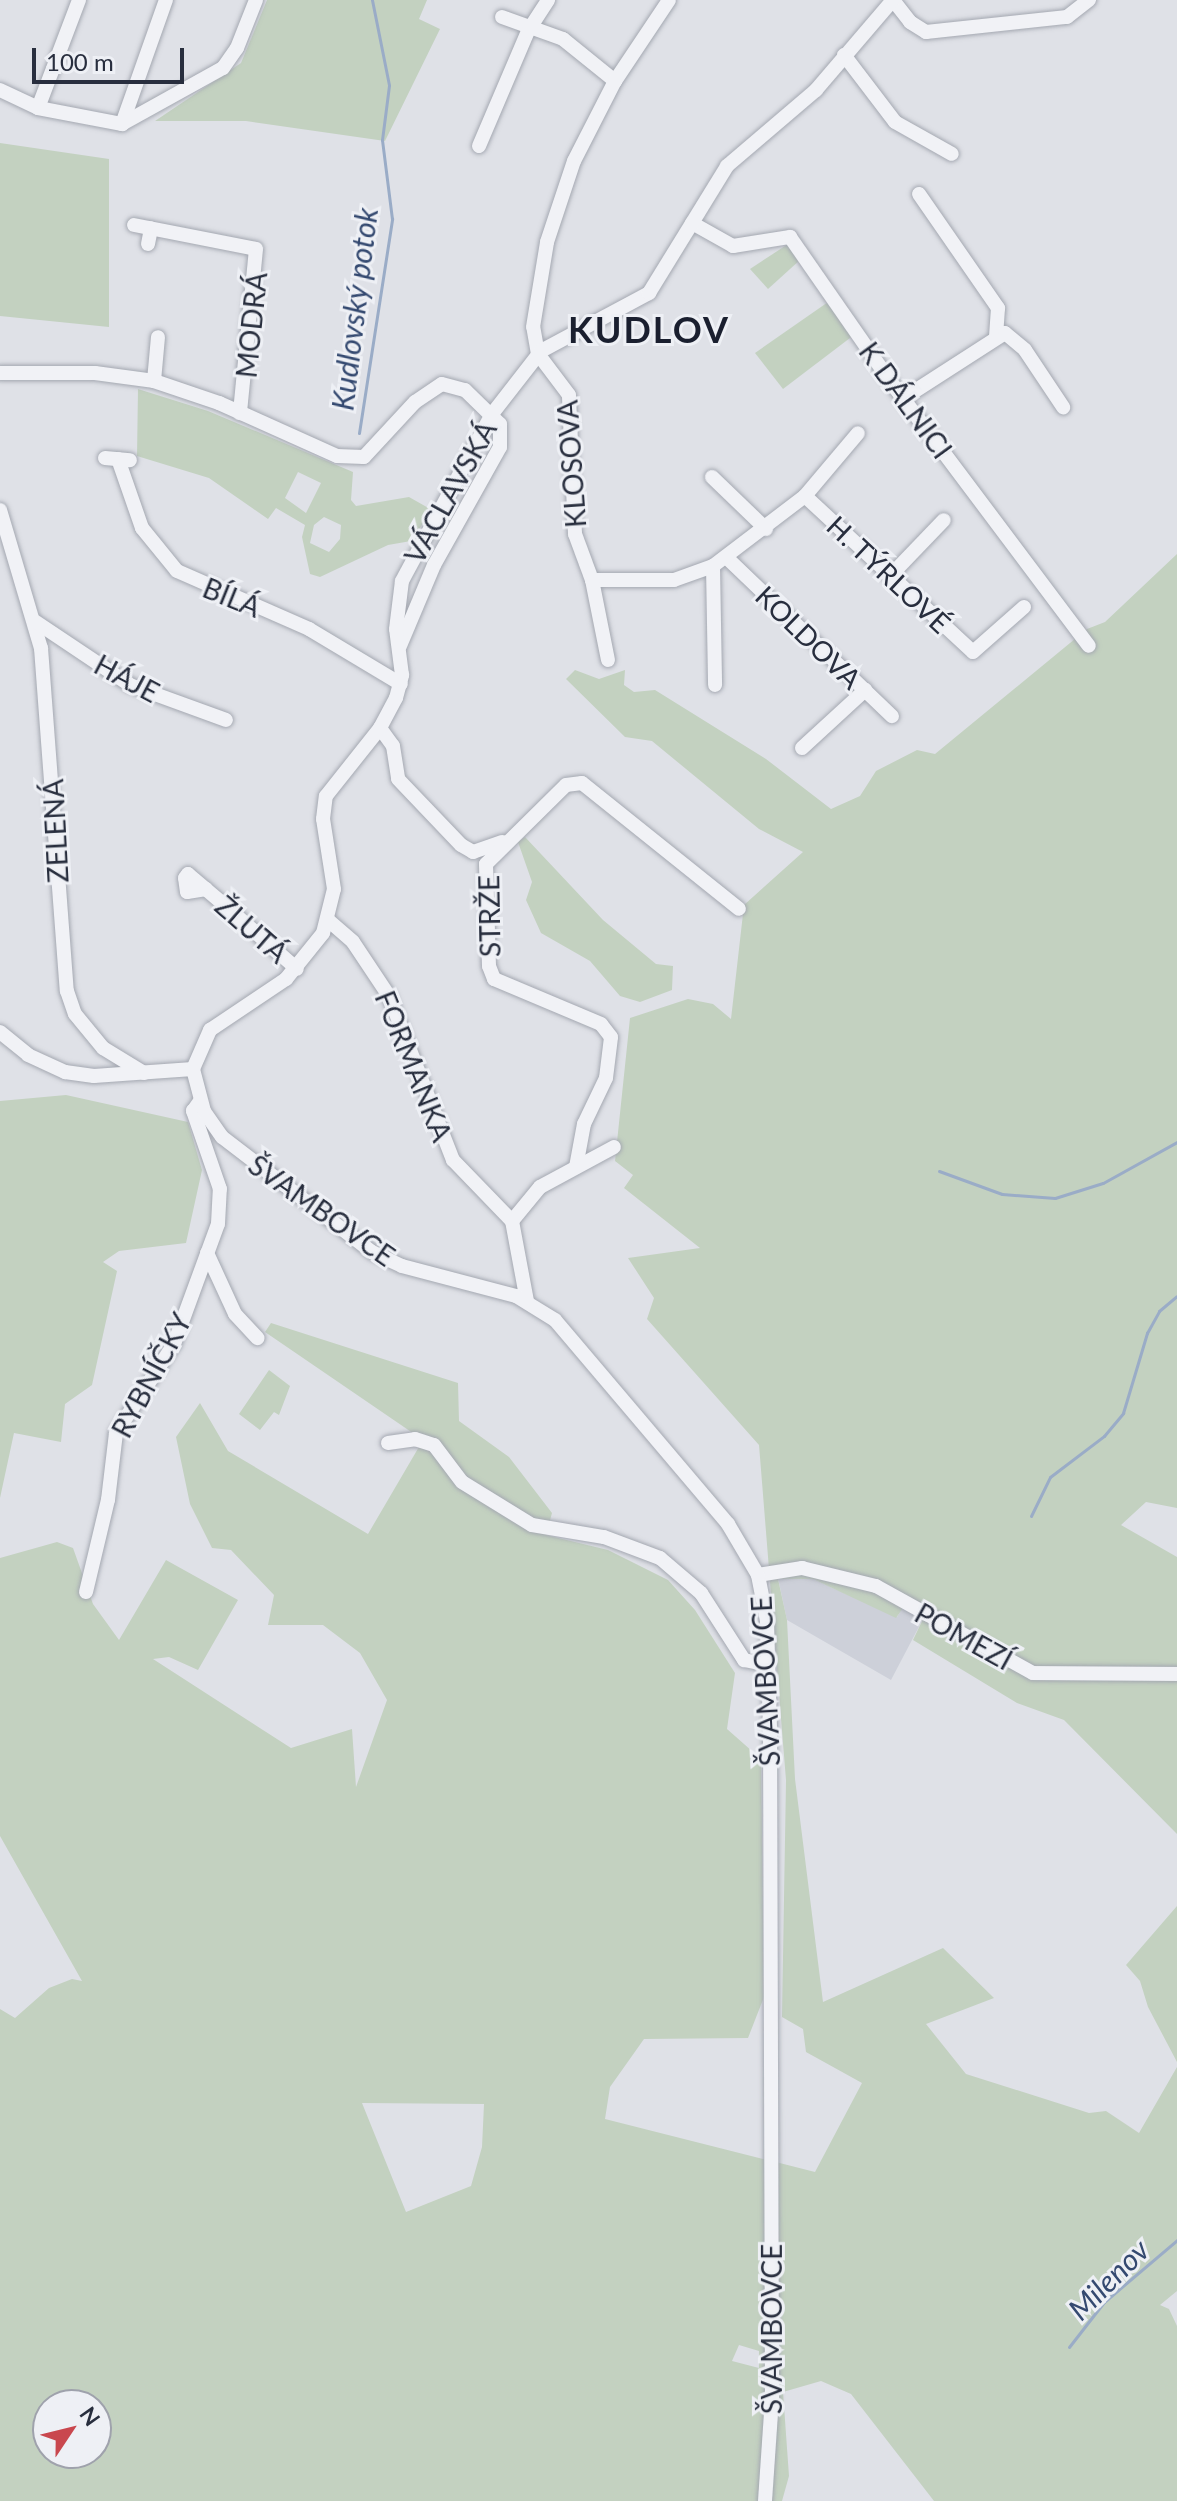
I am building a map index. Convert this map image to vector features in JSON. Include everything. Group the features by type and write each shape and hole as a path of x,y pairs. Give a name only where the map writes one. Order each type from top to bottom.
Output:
{"street":[{"path":"38,108 79,0"},
{"path":"122,124 166,0"},
{"path":"0,90 38,108 122,124 223,68 237,48 256,0"},
{"path":"479,146 532,26 548,0"},
{"path":"538,354 533,327 557,205 615,81 669,0"},
{"path":"893,0 910,22 926,32 1067,17 1089,0"},
{"name":"VÁCLAVSKÁ","path":"193,1069 210,1030 297,969 328,920 334,889 323,819 326,796 380,728 401,684 402,581 492,414 538,354 649,293 727,166 816,90 893,0"},
{"path":"502,17 532,26 587,53 615,81"},
{"path":"844,55 895,122 952,154"},
{"path":"919,194 998,308 996,335"},
{"name":"K DÁLNICI","path":"692,223 733,246 790,237 904,398 1089,646"},
{"name":"MODRÁ","path":"134,225 256,249 240,413"},
{"path":"148,244 151,228"},
{"path":"904,398 996,335 1013,336 1063,407"},
{"path":"154,381 158,337"},
{"name":"KLOSOVA","path":"538,354 569,395 575,534 592,580 608,660"},
{"name":"MODRÁ","path":"0,373 95,373 154,381 240,413 337,456 364,457 415,402 442,384 465,390 492,414"},
{"path":"399,648 441,553 500,447 502,429 492,414"},
{"path":"592,580 674,580 719,562 766,529 805,496 858,433"},
{"name":"BÍLÁ","path":"118,459 142,528 177,571 309,629 401,684"},
{"path":"712,477 766,529"},
{"name":"H. TÝRLOVÉ","path":"805,496 973,652 1024,607"},
{"name":"ZELENÁ","path":"0,510 36,622 67,991 85,1028 118,1060 144,1073"},
{"path":"891,575 944,520"},
{"path":"715,685 719,562"},
{"name":"KOLDOVA","path":"719,562 892,716"},
{"name":"HÁJE","path":"36,622 130,685 226,720"},
{"path":"802,748 865,690"},
{"path":"380,728 395,752 398,779 461,845 473,852 503,842"},
{"name":"STRŽE","path":"576,1167 584,1124 606,1078 611,1037 601,1024 500,983 490,973 485,867 503,842 566,785 582,783 739,909"},
{"name":"ŽLUTÁ","path":"206,889 297,969"},
{"name":"FORMANKA","path":"328,920 353,942 389,996 445,1147 512,1221"},
{"path":"0,1032 28,1055 65,1072 144,1073 193,1069 200,1101"},
{"name":"ŠVAMBOVCE","path":"200,1101 222,1137 387,1260 527,1301 555,1320 728,1524 758,1575 769,1665 772,2398 765,2501"},
{"name":"RYBNÍČKY","path":"86,1592 108,1500 116,1433 174,1344 221,1206 215,1172 194,1118 200,1101"},
{"path":"527,1301 512,1221 533,1192 614,1147"},
{"name":"RYBNÍČKY","path":"207,1253 235,1314 257,1338"},
{"path":"388,1443 415,1439 434,1445 462,1482 532,1525 604,1537 660,1558 701,1593 744,1660 769,1665"},
{"name":"POMEZÍ","path":"758,1575 802,1568 876,1586 1033,1673 1177,1674"}],"shaded area":[{"path":"778,1578 813,1579 897,1617 903,1607 923,1619 891,1680 787,1620"}],"green space":[{"path":"267,0 427,0 419,19 440,29 385,141 246,121 155,121 241,63"},
{"path":"0,143 109,159 109,327 0,316"},
{"path":"788,244 800,260 768,289 750,269"},
{"path":"831,300 853,333 783,389 755,353"},
{"path":"138,389 208,411 353,472 351,500 356,506 409,497 432,510 411,541 388,545 320,577 310,574 302,537 305,525 276,508 268,519 209,478 137,456","holes":["298,472 321,483 306,513 285,498","324,517 341,525 340,539 329,552 310,543 314,525"]},
{"path":"1177,554 1177,1508 1146,1502 1121,1525 1177,1557 1177,1834 1064,1720 1017,1703 913,1640 923,1619 903,1608 896,1618 813,1579 778,1579 787,1620 795,1779 823,2002 943,1948 994,1998 926,2024 966,2074 1089,2113 1106,2111 1139,2133 1177,2067 1177,2291 1160,2305 1169,2309 1177,2326 1177,2501 934,2501 851,2394 821,2381 783,2392 789,2476 782,2501 0,2501 0,2009 15,2018 49,1988 72,1979 82,1981 0,1836 0,1558 57,1542 73,1548 93,1604 119,1640 166,1560 238,1600 198,1670 169,1657 153,1659 291,1748 352,1729 356,1787 387,1700 360,1653 323,1625 268,1625 274,1595 231,1550 212,1548 190,1504 176,1437 200,1403 228,1451 368,1534 423,1440 265,1332 271,1323 458,1383 459,1421 509,1457 552,1513 546,1535 608,1550 668,1580 695,1610 735,1673 727,1729 761,1759 764,1997 748,2038 644,2039 610,2087 605,2119 815,2172 862,2083 806,2052 803,2029 782,2017 786,1780 759,1445 647,1319 654,1298 628,1258 700,1248 624,1188 633,1175 615,1161 630,1018 688,999 713,1004 731,1019 744,905 803,852 759,829 652,741 625,737 566,679 575,670 599,679 625,670 624,685 634,692 655,690 766,759 831,809 860,796 876,771 917,750 935,754 1087,629 1105,622","holes":["362,2103 484,2104 482,2147 471,2186 406,2212","739,2345 759,2351 759,2368 732,2361"]},
{"path":"525,837 603,920 656,964 673,966 672,990 640,1002 620,996 590,961 541,933 526,900 532,882 518,842"},
{"path":"66,1095 188,1122 202,1170 186,1243 119,1251 103,1262 117,1271 92,1385 65,1404 61,1442 14,1433 0,1498 0,1101"},
{"path":"269,1370 290,1386 279,1415 274,1412 260,1430 239,1414"},
{"path":"1177,1906 1177,2062 1148,2007 1140,1981 1126,1965"}],"waterway":[{"name":"Kudlovský potok","path":"359,433 392,219 382,140 389,85 372,0"},
{"path":"939,1171 1002,1194 1055,1198 1103,1183 1177,1142"},
{"path":"1031,1516 1050,1477 1104,1436 1123,1413 1147,1333 1159,1311 1177,1296"},
{"name":"Milenov","path":"1069,2347 1104,2302 1177,2240"}],"district":[{"name":"KUDLOV","path":"649,330"}]}
